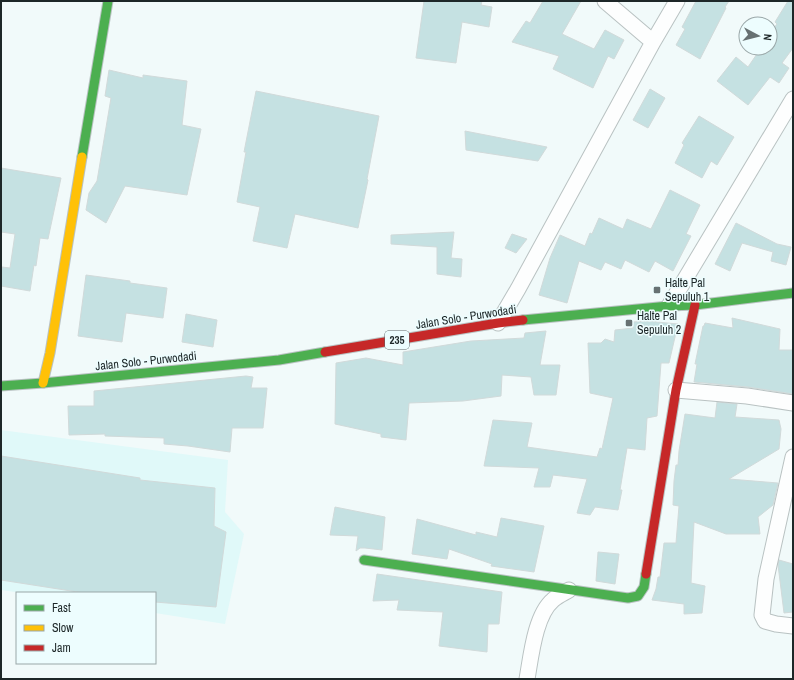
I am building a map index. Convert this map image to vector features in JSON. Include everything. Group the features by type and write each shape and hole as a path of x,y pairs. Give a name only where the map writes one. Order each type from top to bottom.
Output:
{"street":[{"path":"44,383 108,1"},
{"path":"605,1 653,42"},
{"path":"498,323 677,1"},
{"path":"669,306 793,99"},
{"name":"Jalan Solo - Purwodadi","path":"1,386 279,360 498,323 669,306 695,305 793,293"},
{"path":"364,560 628,598 638,596 644,587 676,390 695,305"},
{"path":"676,390 747,396 793,403"},
{"path":"793,457 766,579 762,615 765,621 793,626"},
{"path":"527,679 535,635 544,610 553,600 569,590"}],"shaded area":[{"path":"1,430 228,460 225,512 244,534 225,624 156,613 156,592 16,592 1,590"}],"building":[{"path":"424,1 482,1 481,5 492,7 489,27 462,22 456,63 416,58"},
{"path":"543,1 581,1 562,34 594,49 605,30 624,40 614,59 608,56 593,88 553,69 559,56 512,42 526,21 530,23"},
{"path":"696,1 729,1 700,59 676,45 685,29 682,27"},
{"path":"788,1 793,1 793,48 782,63 789,68 779,83 770,77 748,105 717,81 736,57 748,67 756,56 778,56 778,17"},
{"path":"109,70 143,78 143,75 187,81 182,125 201,129 187,195 125,186 106,223 86,210 89,193 97,181 111,98 105,96"},
{"path":"650,89 665,98 648,128 633,120"},
{"path":"256,91 379,116 358,228 295,214 287,248 253,241 260,207 237,202 246,152 244,152"},
{"path":"699,116 734,137 717,165 711,161 702,178 675,163 684,145 682,143"},
{"path":"465,131 547,147 538,161 466,150"},
{"path":"1,168 61,178 48,239 40,238 36,266 34,265 30,291 1,286 2,267 10,268 15,234 1,232"},
{"path":"670,190 700,205 686,234 691,236 673,271 655,261 649,272 625,260 621,269 605,262 601,270 579,261 567,303 539,295 550,258 560,235 585,246 590,233 592,234 599,218 623,229 627,219 651,229"},
{"path":"736,223 777,244 791,247 786,265 771,261 773,252 742,243 730,271 715,264"},
{"path":"454,232 451,258 462,259 461,277 437,274 437,247 391,244 391,235"},
{"path":"512,234 527,239 516,253 505,248"},
{"path":"86,275 167,288 163,318 126,313 122,342 78,336"},
{"path":"186,314 217,320 213,347 182,342"},
{"path":"732,318 780,329 779,350 793,350 793,394 748,387 694,382 697,364 695,364 703,326 705,323 733,328"},
{"path":"646,321 678,324 669,363 661,363 657,416 647,418 645,450 627,448 618,510 595,507 590,515 577,513 587,479 553,475 550,487 534,487 539,468 484,466 493,420 532,423 527,447 597,457 600,448 602,449 613,398 590,393 588,343 601,343 605,339 614,342 615,330 633,328 633,322"},
{"path":"546,331 540,365 560,365 556,395 534,395 531,377 502,375 501,396 463,401 409,403 406,440 381,437 381,434 335,424 336,363 366,358 403,365 403,352 471,341 524,338 525,333"},
{"path":"246,376 253,377 251,388 267,388 263,428 232,428 230,452 164,444 164,438 105,436 105,434 69,435 68,406 94,406 94,391"},
{"path":"717,402 737,404 735,417 779,420 781,429 779,449 729,479 778,483 773,505 758,517 760,534 726,534 694,522 691,583 705,586 702,613 684,614 684,604 652,600 658,577 660,577 664,543 676,543 679,506 673,505 674,481 676,465 678,465 685,414 715,418"},
{"path":"1,456 140,478 140,480 215,488 214,526 226,532 216,607 156,602 156,592 78,592 1,580"},
{"path":"335,507 385,517 382,550 360,548 356,551 358,536 330,535"},
{"path":"501,518 544,526 534,572 491,566 492,564 449,549 447,559 412,554 417,519 476,535 476,532 497,537"},
{"path":"598,552 619,554 615,584 596,581"},
{"path":"779,560 793,564 793,612 784,613 778,565"},
{"path":"377,574 502,592 499,624 488,624 487,652 439,646 443,612 397,610 399,600 373,601"}],"traffic: fast":[{"path":"82,157 108,1"},
{"path":"523,320 669,306 695,305 793,293"},
{"path":"1,386 279,360 325,352"},
{"path":"364,560 628,598 638,596 644,587 646,574"}],"traffic: slow":[{"path":"43,383 50,353 82,157"}],"traffic: jam":[{"path":"646,574 676,390 695,305"},
{"path":"325,352 523,320"}],"place":[{"name":"Halte Pal Sepuluh 1","path":"657,290"},
{"name":"Halte Pal Sepuluh 2","path":"629,323"}]}
